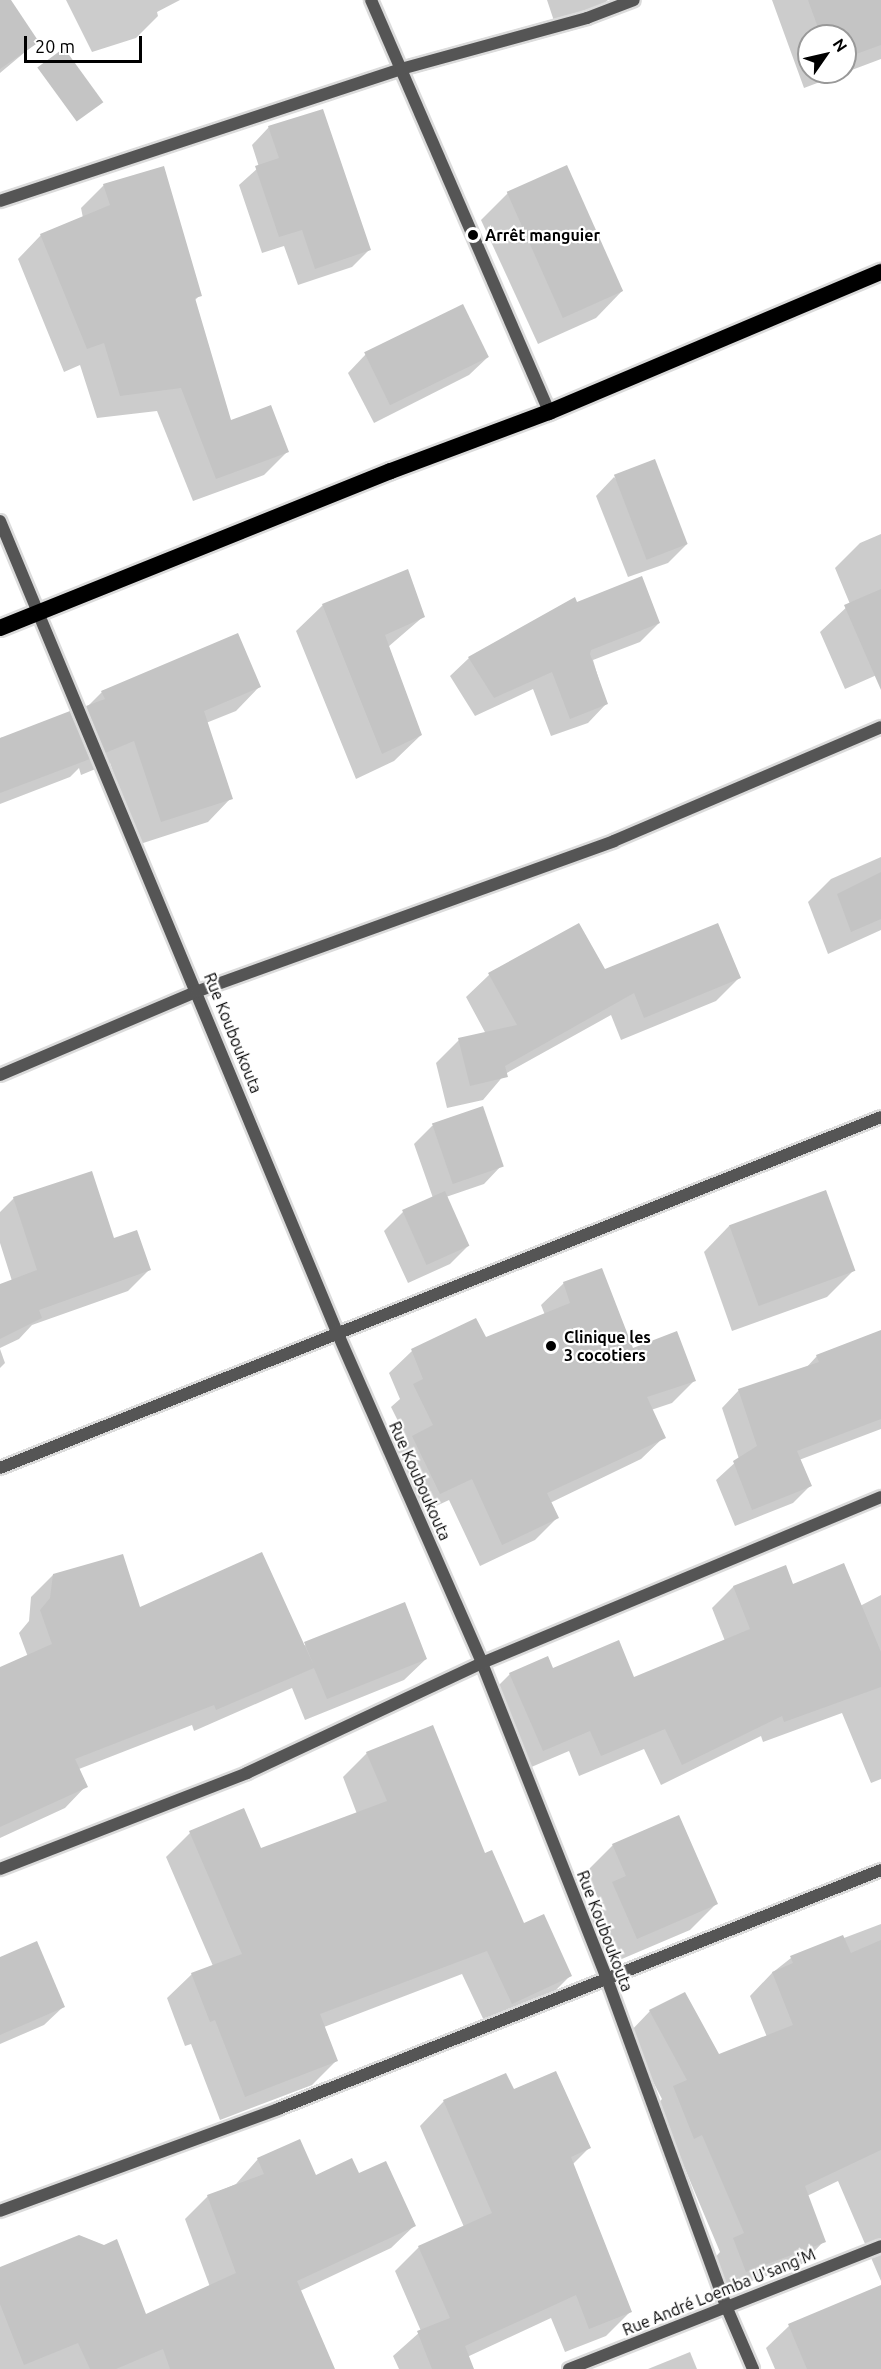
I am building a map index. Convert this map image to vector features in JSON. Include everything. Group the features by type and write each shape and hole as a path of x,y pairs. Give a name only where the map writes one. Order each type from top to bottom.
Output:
{"highway":[{"path":"0,628 391,471 549,412 881,272"}],"street":[{"path":"371,0 549,412"},
{"path":"0,201 401,69 587,18 634,0"},
{"name":"Rue Kouboukouta","path":"0,521 36,614 198,991 338,1332 482,1663 607,1979 726,2306 753,2369"},
{"path":"0,1075 198,991 614,841 881,727"},
{"path":"0,1468 881,1117"},
{"path":"0,1869 247,1773 482,1663 881,1497"},
{"path":"0,2211 279,2109 881,1870"},
{"name":"Rue André Loemba U'sang'M","path":"569,2369 881,2246"}],"building":[{"path":"0,0 11,0 39,42 0,69"},
{"path":"808,0 881,0 881,45 857,54 857,24 817,24"},
{"path":"64,48 103,102 77,122 37,67"},
{"path":"323,109 371,250 315,269 302,230 279,237 255,166 279,158 268,126"},
{"path":"567,165 623,291 563,318 507,192"},
{"path":"164,166 202,296 195,298 231,420 271,405 289,452 216,479 181,388 120,396 104,343 87,349 40,234 110,205 103,184"},
{"path":"463,304 489,357 390,405 364,352"},
{"path":"655,459 688,544 647,560 614,475"},
{"path":"408,569 425,617 385,635 422,735 382,754 322,604"},
{"path":"642,576 660,623 591,650 590,654 608,704 570,719 552,672 494,698 468,657 575,597 577,602"},
{"path":"881,589 881,690 844,605"},
{"path":"238,633 261,687 204,711 233,799 161,822 134,741 105,753 86,706 105,699 101,691"},
{"path":"70,711 90,759 0,793 0,738"},
{"path":"881,872 881,919 851,932 837,894"},
{"path":"579,923 605,969 718,923 741,978 644,1018 634,993 505,1066 508,1077 470,1086 458,1038 517,1025 488,973"},
{"path":"483,1106 504,1167 453,1184 432,1124"},
{"path":"92,1171 114,1238 137,1230 151,1270 39,1310 42,1318 0,1339 0,1284 37,1270 13,1197"},
{"path":"826,1190 855,1271 759,1306 729,1225"},
{"path":"445,1191 469,1246 426,1265 402,1210"},
{"path":"602,1268 633,1348 677,1331 696,1381 647,1397 666,1438 547,1493 559,1518 502,1545 472,1479 440,1494 412,1436 433,1425 413,1384 423,1379 411,1349 476,1318 486,1337 570,1303 563,1282"},
{"path":"881,1330 881,1419 797,1451 812,1486 752,1510 733,1461 757,1446 738,1389 819,1362 816,1355"},
{"path":"262,1552 314,1666 304,1642 405,1602 427,1659 327,1699 314,1668 216,1710 214,1705 75,1759 88,1787 0,1827 0,1667 52,1644 40,1610 50,1598 53,1574 123,1554 140,1607"},
{"path":"844,1563 881,1652 881,1687 784,1722 782,1716 682,1765 665,1729 601,1756 590,1731 543,1751 509,1673 548,1656 553,1668 619,1640 634,1677 750,1629 733,1586 786,1565 793,1584"},
{"path":"433,1725 485,1853 492,1850 524,1923 544,1914 572,1976 512,2004 487,1951 320,2014 338,2061 245,2097 215,2020 210,2022 191,1973 242,1954 189,1831 244,1808 261,1848 387,1801 366,1752"},
{"path":"679,1815 718,1904 637,1939 612,1882 626,1876 612,1844"},
{"path":"843,1935 851,1953 881,1940 881,2150 805,2186 826,2242 746,2272 733,2238 744,2233 702,2135 694,2139 673,2086 687,2080 649,2010 685,1992 719,2054 793,2025 772,1972 793,1963 790,1956"},
{"path":"37,1941 65,2007 0,2035 0,1957"},
{"path":"556,2071 591,2148 571,2157 632,2312 589,2329 576,2295 465,2346 474,2369 432,2369 417,2331 450,2318 418,2246 492,2213 443,2100 506,2073 514,2089"},
{"path":"300,2139 316,2175 352,2158 359,2173 386,2161 416,2226 297,2281 335,2369 170,2369 163,2349 116,2369 90,2369 78,2343 24,2365 0,2304 0,2267 79,2235 104,2245 117,2239 146,2314 236,2273 207,2195 264,2174 257,2158"},
{"path":"881,2285 881,2369 807,2369 788,2324"}],"place":[{"name":"Arrêt manguier","path":"473,235"},
{"name":"Clinique les 3 cocotiers","path":"551,1346"}]}
